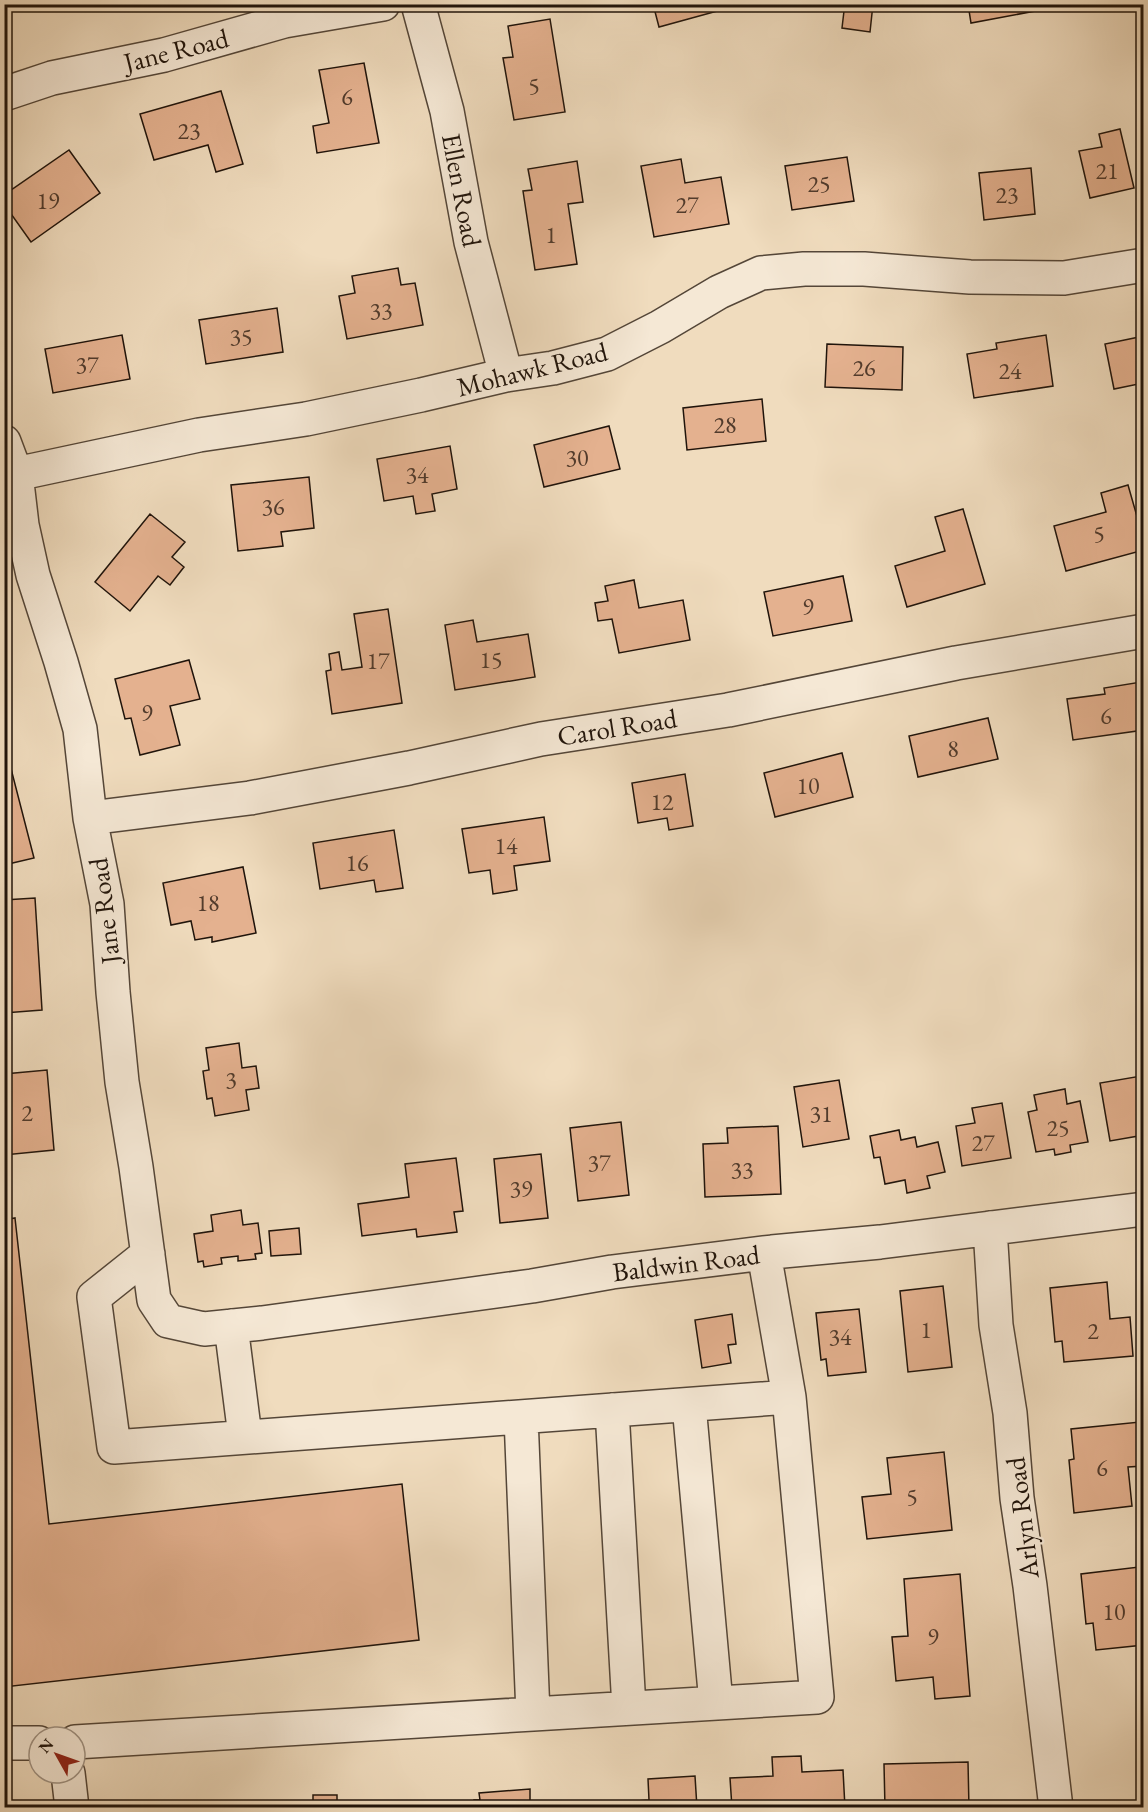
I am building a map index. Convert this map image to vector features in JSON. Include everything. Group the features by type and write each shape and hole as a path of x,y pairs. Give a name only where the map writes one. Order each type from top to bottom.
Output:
{"street":[{"name":"Jane Road","path":"4,94 52,78 164,55 284,21 383,4"},
{"name":"Ellen Road","path":"418,4 447,111 471,242 506,375"},
{"name":"Mohawk Road","path":"16,474 199,435 318,417 506,375 553,368 607,354 660,327 719,292 761,273 804,269 864,269 970,277 1064,278 1143,265"},
{"name":"Jane Road","path":"4,442 16,474 22,525 33,575 62,662 80,729 90,818 107,904 112,992 122,1082 154,1300 168,1321 204,1329 231,1326"},
{"name":"Carol Road","path":"90,818 250,798 409,768 541,739 728,710 956,663 1143,631"},
{"name":"Baldwin Road","path":"231,1326 532,1286 612,1272 1143,1209"},
{"name":"Arlyn Road","path":"990,1228 996,1325 1010,1413 1017,1497 1030,1586 1056,1808"},
{"path":"87,1741 817,1697 789,1397 764,1253"},
{"path":"148,1254 94,1297 114,1447 789,1397"},
{"path":"231,1326 245,1437"},
{"path":"689,1405 716,1703"},
{"path":"612,1410 629,1708"},
{"path":"521,1417 533,1714"},
{"path":"4,1743 27,1743"},
{"path":"69,1785 72,1808"}],"building":[{"path":"653,4 731,4 732,7 659,27"},
{"path":"792,4 873,4 870,32 842,28 844,11"},
{"path":"968,4 1057,4 1057,7 971,23"},
{"path":"550,19 565,112 514,120 503,58 513,57 508,26"},
{"path":"364,63 379,143 317,153 313,126 329,123 319,70"},
{"path":"221,91 243,164 216,172 208,145 154,160 140,114"},
{"path":"1120,129 1134,188 1090,198 1079,151 1102,147 1099,134"},
{"path":"69,150 100,193 31,242 4,204 4,195"},
{"path":"847,157 854,201 792,210 785,166"},
{"path":"681,159 685,183 721,177 729,224 654,237 641,166"},
{"path":"577,161 583,202 568,204 577,264 535,270 523,191 532,190 528,169"},
{"path":"1031,168 1035,214 984,220 979,173"},
{"path":"398,268 401,285 415,283 423,325 347,339 339,296 355,293 352,276"},
{"path":"277,308 283,352 206,364 199,320"},
{"path":"122,335 130,379 53,393 45,349"},
{"path":"1046,335 1053,386 974,398 967,354 997,349 996,343"},
{"path":"1144,336 1144,385 1143,383 1114,389 1105,344"},
{"path":"827,344 903,347 902,390 825,387"},
{"path":"762,399 766,441 687,450 683,408"},
{"path":"609,426 620,469 544,487 534,445"},
{"path":"450,446 457,489 432,494 435,511 416,514 413,496 384,501 377,459"},
{"path":"309,477 314,528 281,532 283,546 238,551 231,485"},
{"path":"1128,485 1144,541 1144,550 1066,571 1054,526 1106,512 1101,493"},
{"path":"963,509 985,584 907,607 895,566 945,551 935,517"},
{"path":"150,514 185,542 172,557 184,567 170,585 158,576 130,611 95,582"},
{"path":"843,576 852,621 773,636 764,592"},
{"path":"634,580 639,608 683,600 690,640 619,653 612,619 598,621 595,603 608,601 605,586"},
{"path":"388,609 402,703 332,714 326,671 331,670 329,654 339,652 342,670 362,667 354,614"},
{"path":"473,620 477,642 528,634 535,677 455,690 445,625"},
{"path":"189,660 200,699 170,706 180,745 140,755 131,718 125,719 115,679"},
{"path":"1141,682 1144,699 1144,730 1073,740 1067,699 1105,694 1104,688"},
{"path":"988,718 998,759 918,777 909,736"},
{"path":"842,753 853,797 775,817 764,773"},
{"path":"8,757 34,858 4,865 4,758"},
{"path":"685,774 693,826 669,830 667,818 638,823 632,783"},
{"path":"544,817 550,861 514,866 517,890 493,894 490,870 469,873 462,829"},
{"path":"394,830 403,888 376,892 374,880 320,889 313,843"},
{"path":"243,867 256,933 212,942 212,937 195,940 191,921 171,925 163,883"},
{"path":"35,898 42,1010 4,1013 4,964 11,963 10,944 4,944 4,900"},
{"path":"239,1043 242,1068 256,1066 259,1088 246,1090 249,1110 215,1116 212,1098 207,1099 203,1071 209,1070 206,1048"},
{"path":"47,1070 54,1150 4,1155 4,1074"},
{"path":"1141,1076 1144,1091 1144,1135 1110,1141 1100,1083"},
{"path":"839,1080 849,1139 803,1147 794,1087"},
{"path":"1065,1089 1067,1104 1080,1101 1088,1142 1070,1145 1071,1152 1055,1155 1054,1149 1036,1152 1028,1112 1037,1110 1034,1095"},
{"path":"1002,1103 1011,1158 962,1166 956,1126 975,1123 972,1108"},
{"path":"621,1122 629,1195 578,1201 570,1128"},
{"path":"778,1126 781,1194 705,1197 703,1144 728,1143 727,1128"},
{"path":"899,1130 901,1140 915,1137 917,1147 938,1142 945,1172 927,1176 930,1188 907,1193 905,1180 885,1184 880,1157 874,1158 870,1136"},
{"path":"541,1154 548,1218 500,1223 494,1159"},
{"path":"456,1158 463,1211 454,1212 457,1232 417,1237 416,1229 362,1236 358,1204 409,1197 405,1164"},
{"path":"241,1210 243,1225 258,1223 262,1253 255,1254 256,1259 238,1261 238,1256 221,1258 222,1264 204,1267 203,1261 198,1262 194,1234 213,1231 211,1215"},
{"path":"15,1218 49,1524 402,1484 419,1640 4,1687 4,1220"},
{"path":"299,1228 301,1254 271,1256 269,1231"},
{"path":"1107,1282 1110,1319 1130,1317 1133,1356 1064,1362 1062,1341 1055,1342 1050,1288"},
{"path":"943,1286 952,1367 908,1372 900,1291"},
{"path":"859,1309 866,1372 828,1376 826,1359 821,1360 816,1313"},
{"path":"732,1314 736,1344 728,1345 731,1363 702,1368 695,1320"},
{"path":"1140,1422 1144,1466 1128,1467 1132,1506 1074,1513 1069,1460 1074,1459 1071,1429"},
{"path":"944,1452 952,1530 867,1539 862,1497 891,1494 887,1458"},
{"path":"1139,1567 1144,1599 1144,1645 1096,1650 1093,1623 1086,1624 1081,1574"},
{"path":"960,1574 970,1696 935,1699 933,1677 896,1681 892,1637 908,1636 904,1579"},
{"path":"801,1756 802,1772 843,1770 845,1808 732,1808 730,1778 773,1776 772,1757"},
{"path":"968,1762 969,1808 885,1808 884,1764"},
{"path":"1137,1768 1144,1768 1144,1808 1138,1808"},
{"path":"695,1776 697,1808 611,1808 611,1803 649,1800 648,1779"},
{"path":"530,1789 530,1808 474,1808 474,1800 480,1800 479,1793"},
{"path":"313,1795 337,1795 337,1808 287,1808 287,1805 313,1805"},
{"path":"224,1804 224,1808 179,1808 179,1807"}]}
